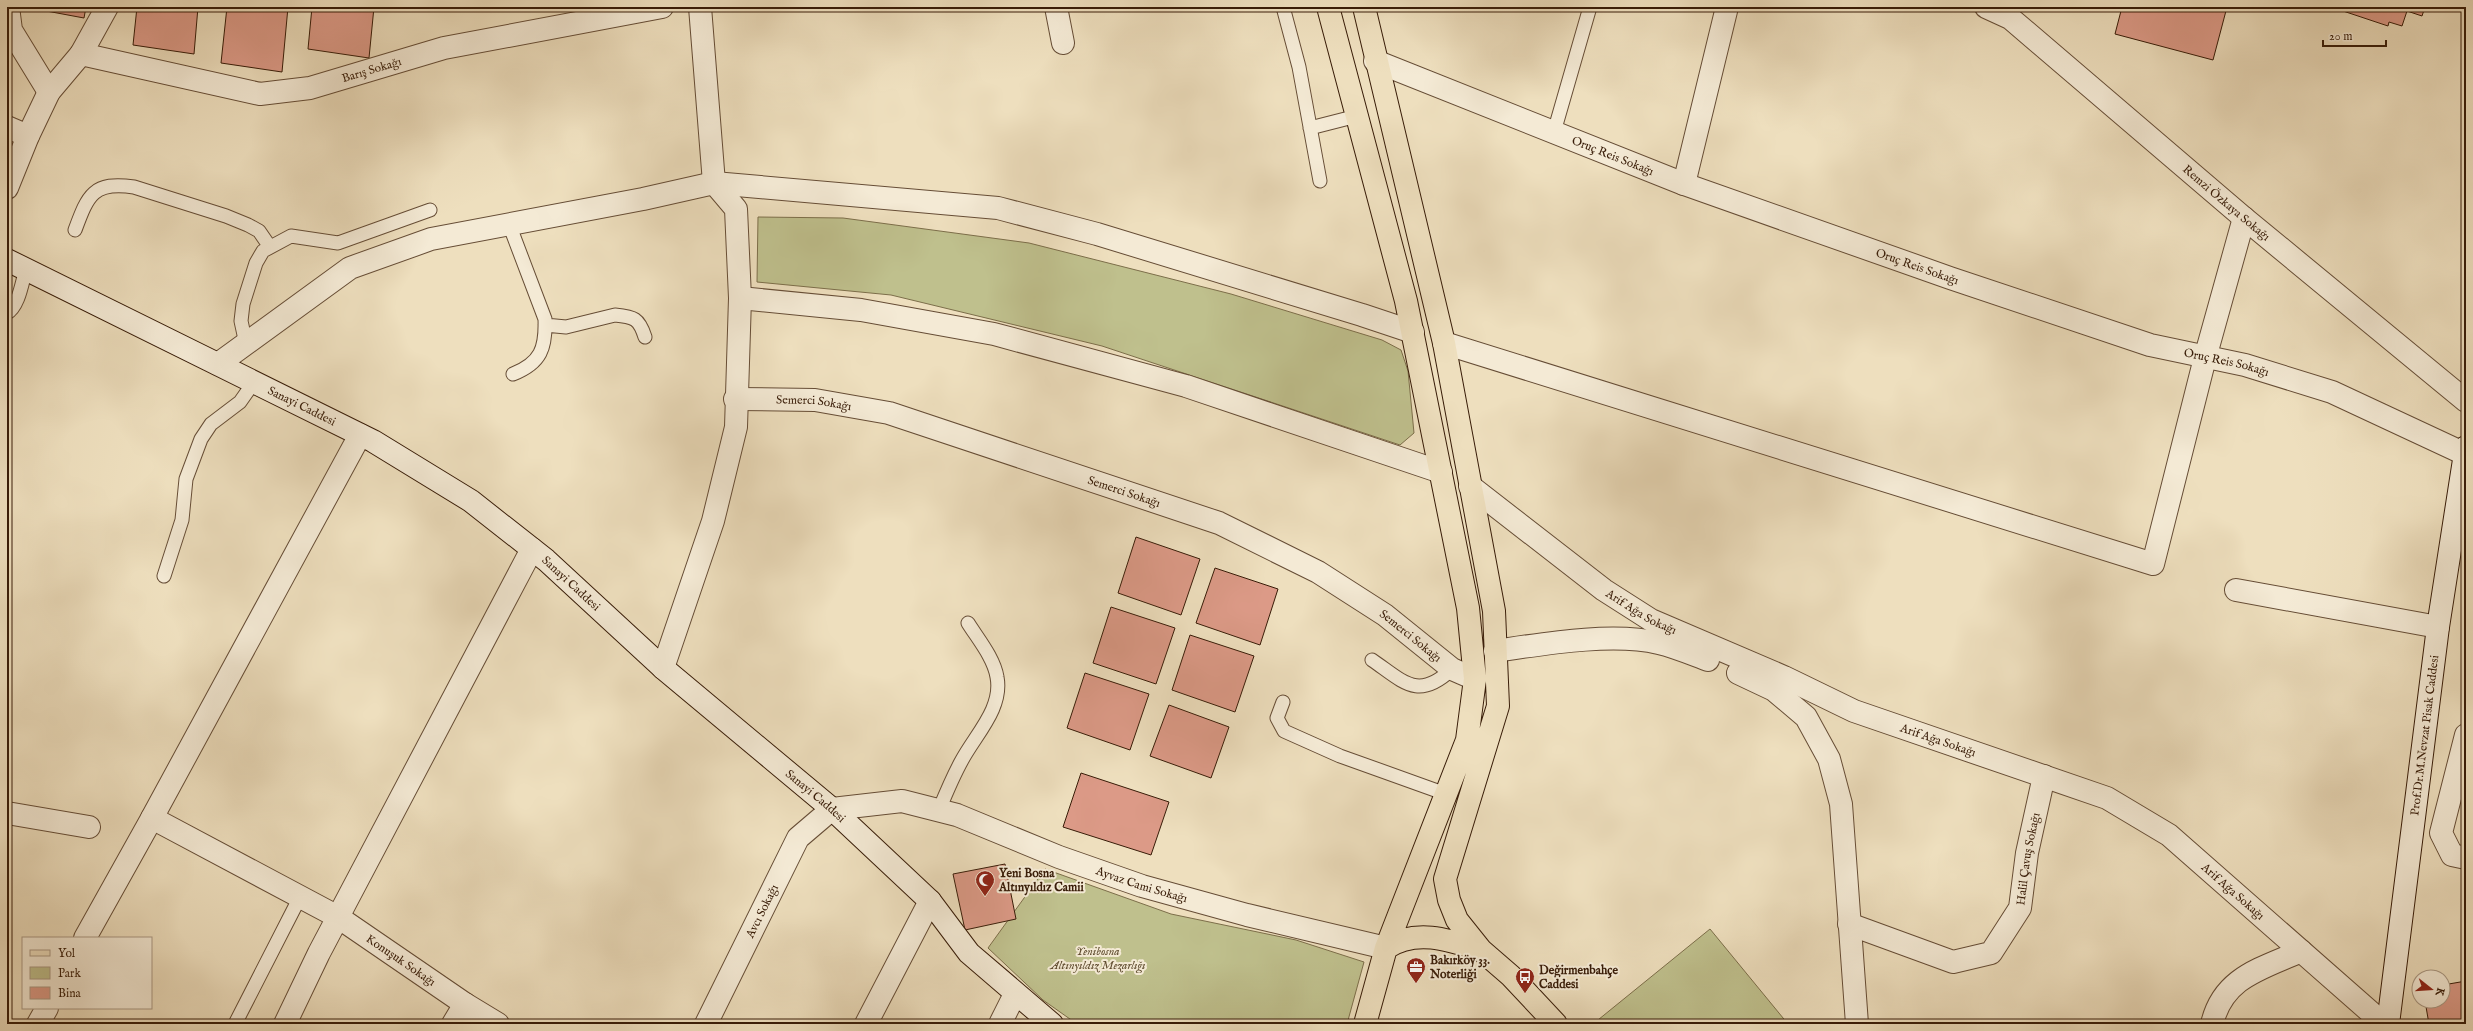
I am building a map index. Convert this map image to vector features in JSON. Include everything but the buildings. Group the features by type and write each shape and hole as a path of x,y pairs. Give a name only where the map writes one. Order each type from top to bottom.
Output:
{"main road":[{"path":"1328,7 1412,332 1468,608 1475,680 1467,740 1386,948 1365,1024"},
{"path":"1364,7 1375,61 1444,343 1494,611 1498,706 1445,879 1449,900 1457,920 1482,950 1511,976 1556,1024"},
{"path":"1386,948 1397,941 1409,937 1443,938 1482,950"}],"street":[{"path":"8,7 9,29 49,92"},
{"path":"7,188 28,136 49,92 81,54 107,7"},
{"name":"Barış Sokağı","path":"81,54 260,94 310,88 444,48 662,7"},
{"path":"663,668 713,521 736,427 735,399 740,298 736,210 714,182 700,7"},
{"path":"1056,7 1063,44"},
{"path":"1684,184 1728,7"},
{"name":"Remzi Özkaya Sokağı","path":"1986,7 2012,13 2244,218 2466,401"},
{"name":"Oruç Reis Sokağı","path":"1375,61 1684,184 1950,278 2150,345 2205,358 2245,365 2332,392 2465,451"},
{"path":"7,127 28,136"},
{"path":"218,364 350,268 431,239 643,199 714,182 998,208 1097,234 1362,315 1412,332"},
{"path":"1444,343 2153,564 2205,358 2244,218"},
{"name":"Sanayi Caddesi","path":"7,260 360,435 471,501 532,550 663,668 832,809 930,901 969,953 1015,994 1052,1024"},
{"path":"740,298 861,310 994,334 1186,386 1441,472"},
{"name":"Semerci Sokağı","path":"735,399 815,400 889,413 1219,523 1318,572 1384,615 1452,669 1475,680"},
{"path":"86,937 152,818 360,435"},
{"name":"Prof.Dr.M.Nevzat Pisak Caddesi","path":"2388,1024 2438,627 2465,451"},
{"name":"Arif Ağa Sokağı","path":"1470,486 1604,590 1652,620 1784,677 1854,711 2107,798 2169,835 2384,1024"},
{"path":"285,1024 338,917 532,550"},
{"path":"2236,590 2438,627"},
{"path":"1495,651 1550,643 1621,639 1658,643 1689,652 1774,690 1806,717 1829,759 1841,804 1857,1024"},
{"path":"2466,735 2441,833 2452,854 2466,858"},
{"name":"Halil Çavuş Sokağı","path":"1849,924 1952,962 1991,953 2020,908 2028,853 2044,776"},
{"name":"Ayvaz Cami Sokağı","path":"832,809 902,801 939,810 957,815 1059,857 1142,886 1247,915 1386,948"},
{"name":"Avcı Sokağı","path":"706,1024 798,838 832,809"},
{"path":"7,813 89,827"},
{"name":"Konuşuk Sokağı","path":"152,818 338,917 465,1004 498,1024"},
{"path":"866,1024 930,901"},
{"path":"2212,1024 2216,1008 2230,986 2301,951"},
{"path":"1000,1024 1015,994"},
{"path":"453,1024 465,1004"},
{"path":"38,1024 46,1009"}],"lane":[{"path":"1283,7 1299,67 1320,181"},
{"path":"1554,132 1590,7"},
{"path":"1310,128 1357,116"},
{"path":"75,230 92,195 99,189 118,185 134,187 226,216 258,231 270,247"},
{"path":"246,344 241,321 243,304 256,263 264,251 292,236 338,243 430,210"},
{"path":"509,224 545,319 542,350 535,361 513,374"},
{"path":"7,313 11,311 18,297 26,269"},
{"path":"545,325 566,327 615,315 635,319 640,323 645,336"},
{"path":"164,576 182,520 186,479 201,438 212,424 240,402 254,382"},
{"path":"939,810 961,761 989,716 996,698 997,678 995,669 968,622"},
{"path":"1372,660 1405,683 1415,686 1427,686 1434,684 1452,669"},
{"path":"1283,702 1277,718 1284,731 1360,764 1446,794"},
{"path":"235,1024 300,897"}],"green space":[{"path":"758,217 843,218 1029,243 1231,294 1382,340 1401,350 1408,371 1414,433 1400,445 1102,346 891,295 757,282"},
{"name":"Yenibosna Altınyıldız Mezarlığı","path":"1045,869 1171,914 1296,940 1364,962 1347,1024 1077,1024 1043,1000 988,948"},
{"path":"1710,929 1788,1024 1593,1024"}],"place":[{"name":"Yeni Bosna Altınyıldız Camii","path":"985,897"},
{"name":"Bakırköy 33. Noterliği","path":"1416,984"},
{"name":"Değirmenbahçe Caddesi","path":"1525,994"}]}
